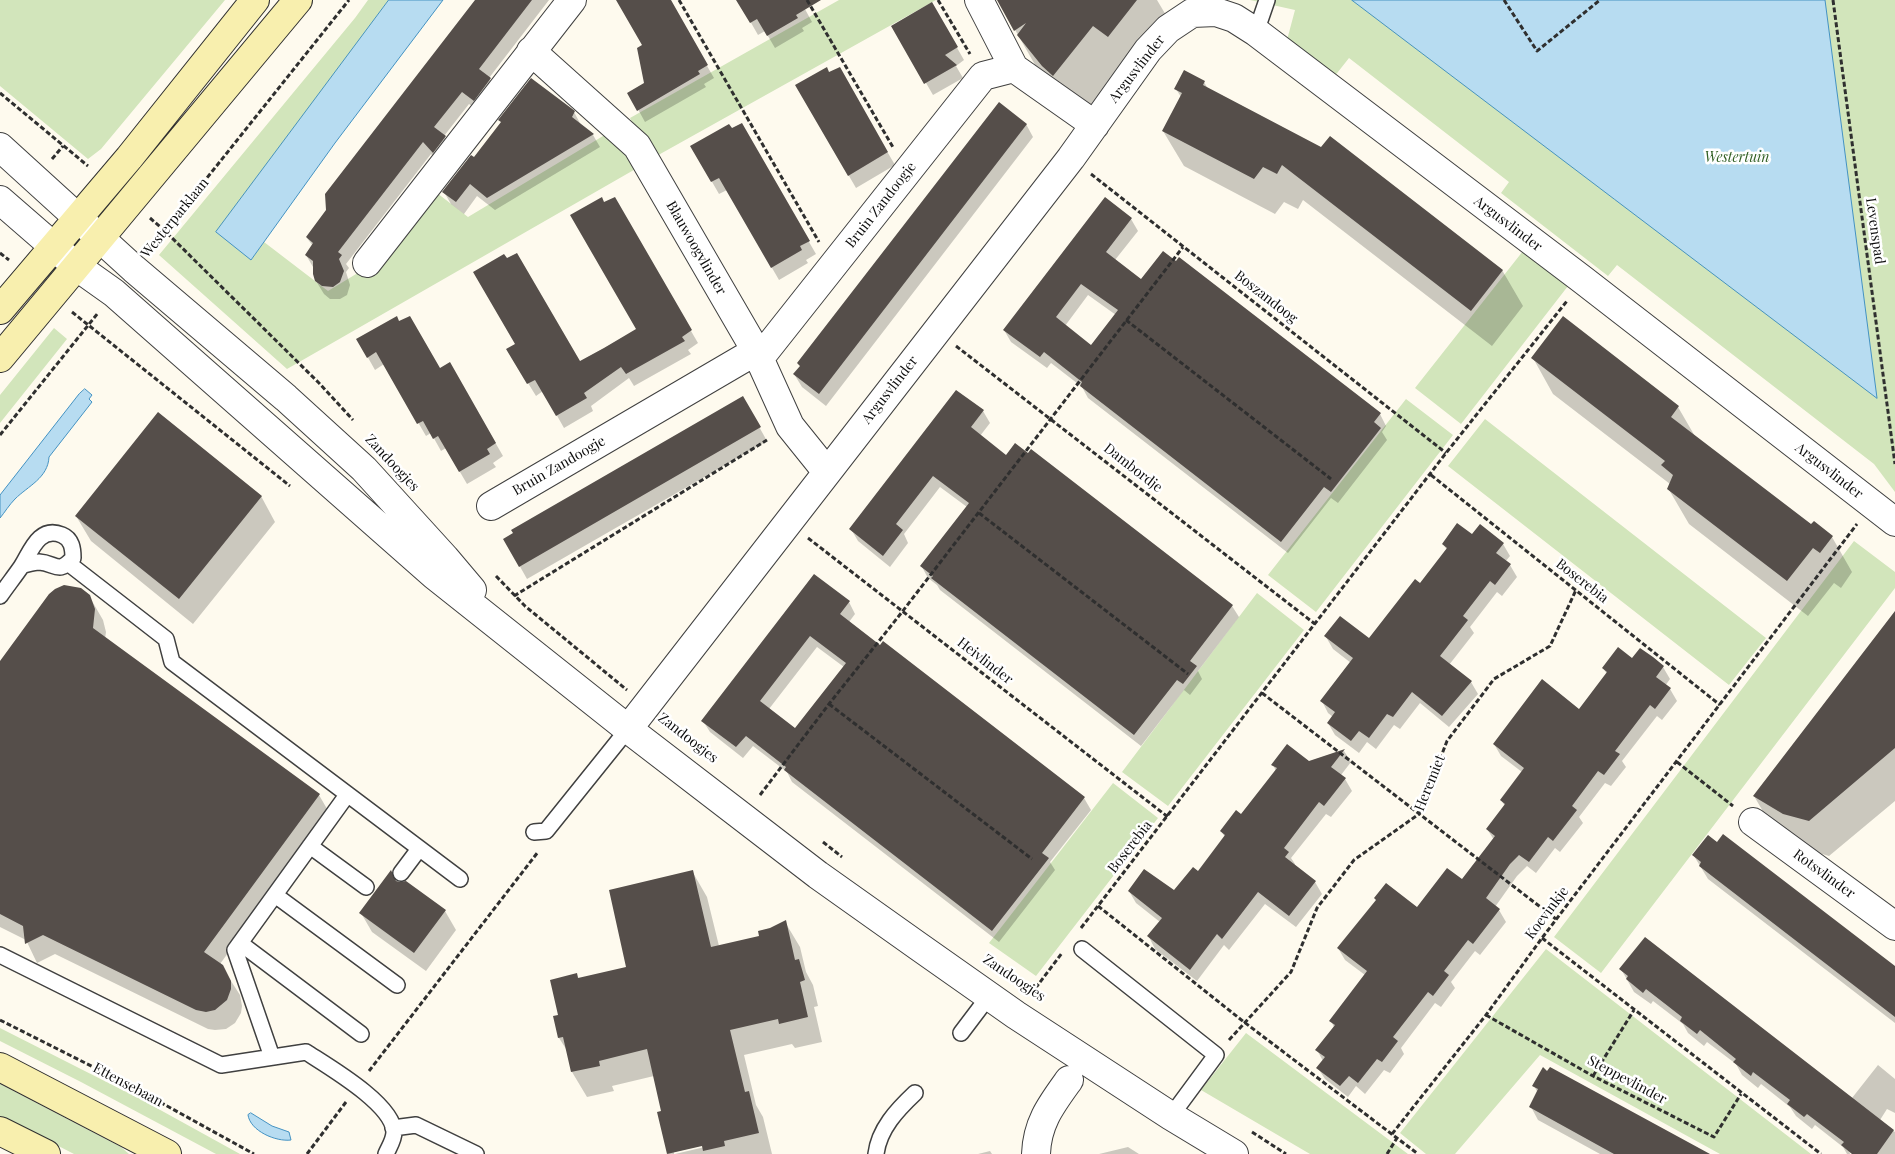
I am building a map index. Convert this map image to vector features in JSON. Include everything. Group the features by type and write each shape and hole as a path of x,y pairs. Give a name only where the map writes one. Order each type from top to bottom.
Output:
{"main road":[{"path":"0,310 129,158 256,0"},
{"path":"0,358 298,0"},
{"path":"0,1067 165,1154"},
{"path":"0,1131 46,1154"}],"street":[{"path":"367,263 572,0"},
{"path":"979,0 1014,68 1095,125"},
{"name":"Argusvlinder","path":"628,729 1071,158 1148,50 1168,29 1192,14 1216,12 1234,18 1256,32 1583,280 1895,522"},
{"name":"Blauwoogvlinder","path":"531,51 637,146 758,355 790,426 827,472"},
{"path":"983,76 1014,68"},
{"name":"Bruin Zandoogje","path":"491,506 758,355 833,266 983,76"},
{"name":"Zandoogjes","path":"0,147 100,239 286,398 364,469 445,558 507,632"},
{"name":"Zandoogjes","path":"0,200 76,266 114,293 434,575 628,729 825,880 1016,1015 1171,1116 1234,1154"},
{"name":"Rotsvlinder","path":"1753,822 1895,926"},
{"path":"1036,1154 1036,1136 1048,1110 1068,1080"}],"lane":[{"path":"1256,32 1267,0"},
{"path":"0,596 23,565 33,545 40,538 48,534 56,534 63,535 70,540 73,548 73,558 63,567 56,568 40,562 23,565"},
{"path":"68,563 166,639 172,662 460,879"},
{"path":"540,832 574,789 628,729"},
{"path":"272,1057 235,950 348,795"},
{"path":"310,846 366,887"},
{"path":"402,873 420,849"},
{"path":"275,895 396,985"},
{"path":"240,944 361,1034"},
{"path":"1082,949 1216,1055 1171,1116"},
{"path":"0,955 221,1065 306,1052 357,1087 383,1108 389,1116 393,1128 393,1140 386,1154"},
{"path":"961,1033 989,996"},
{"path":"876,1154 878,1141 890,1120 915,1093"},
{"path":"393,1128 416,1125 476,1154"}],"path":[{"name":"Westerparklaan","path":"134,269 348,0"},
{"path":"679,0 833,266"},
{"path":"808,0 907,172"},
{"path":"938,0 983,76"},
{"path":"1504,0 1537,50 1600,0"},
{"name":"Levenspad","path":"1833,0 1895,464"},
{"path":"0,93 63,146"},
{"name":"Boszandoog","path":"1071,158 1446,453"},
{"name":"Zandoogjes","path":"165,231 319,383 359,427"},
{"path":"753,789 760,795 1184,247"},
{"name":"Boserebia","path":"1080,930 1446,453 1583,280"},
{"path":"0,436 114,293"},
{"path":"1126,320 1331,478"},
{"name":"Dambordje","path":"936,330 1316,624"},
{"path":"514,596 790,426"},
{"name":"Boserebia","path":"1431,475 1720,705"},
{"name":"Koevinkje","path":"1392,1134 1486,1015 1556,919 1871,504"},
{"path":"979,513 1188,674"},
{"name":"Heivlinder","path":"788,522 1168,816"},
{"name":"Zandoogjes","path":"494,574 514,596 707,753"},
{"name":"Heremiet","path":"1216,1055 1291,972 1317,908 1354,860 1419,814 1447,741 1494,679 1550,646 1576,590"},
{"path":"1262,693 1556,919"},
{"path":"829,704 1032,860"},
{"path":"1676,762 1753,822"},
{"path":"307,1154 538,852 540,832"},
{"path":"816,837 847,860"},
{"path":"1098,906 1244,1022 1418,1154"},
{"path":"1542,938 1741,1094 1821,1154"},
{"path":"1016,1015 1062,953"},
{"name":"Zandoogjes","path":"1025,986 1033,992"},
{"path":"1593,1076 1634,1010"},
{"name":"Steppevlinder","path":"1486,1015 1593,1076 1714,1137 1741,1094"},
{"name":"Ettensebaan","path":"0,1020 129,1085 254,1154"},
{"path":"1246,1129 1286,1154"},
{"path":"1387,1154 1397,1138"}],"green space":[{"path":"0,0 225,0 101,149 88,159 0,86"},
{"path":"368,0 389,0 334,75 251,260 264,242 328,291 366,268 428,186 468,217 613,130 639,167 287,369 159,255"},
{"path":"839,0 936,0 653,158 630,118"},
{"name":"Westertuin","path":"1250,0 1895,0 1895,492 1874,464 1617,265 1608,276 1501,193 1509,182 1349,58 1334,77 1287,40 1295,10"},
{"path":"1523,251 1568,286 1461,424 1415,388"},
{"path":"54,328 67,339 0,423 0,395"},
{"path":"1406,399 1453,435 1316,612 1268,575"},
{"path":"1485,419 1766,638 1729,685 1448,466"},
{"path":"1854,541 1895,572 1895,588 1601,973 1554,937"},
{"path":"1257,593 1304,630 1168,806 1122,772"},
{"path":"1113,783 1158,818 1036,976 989,943"},
{"path":"1546,949 1811,1154 1720,1154 1540,1055 1455,1154 1426,1154 1400,1133"},
{"path":"0,1028 144,1101 240,1154 216,1154 0,1041"},
{"path":"1246,1033 1408,1154 1310,1154 1201,1090"},
{"path":"0,1084 121,1147 129,1154 74,1154 0,1116"}],"water":[{"path":"389,0 443,0 335,143 251,260 216,232"},
{"name":"Westertuin","path":"1352,0 1825,0 1877,398"},
{"path":"85,389 92,395 89,399 92,402 49,457 45,471 15,499 0,518 0,495 79,394"},
{"path":"251,1113 272,1126 289,1132 291,1140 271,1137 253,1126 248,1115"}],"building":[{"path":"475,0 532,0 479,69 491,78 474,101 462,92 434,127 446,136 433,153 423,142 338,252 342,255 339,259 344,271 340,282 333,287 322,286 315,281 313,261 305,255 313,243 306,237 326,210 325,194"},
{"path":"616,0 671,0 708,65 698,71 700,74 637,111 627,93 644,83 637,48 642,45"},
{"path":"736,0 821,0 796,15 798,18 767,36 757,19 750,23"},
{"path":"997,0 1137,0 1108,37 1093,26 1053,76 1042,66 1017,35 1026,23 1014,31"},
{"path":"932,2 958,47 945,55 957,65 924,84 891,26"},
{"path":"827,67 829,72 840,67 888,152 848,176 795,85"},
{"path":"1184,70 1205,81 1203,85 1321,147 1330,136 1503,270 1471,311 1282,165 1277,174 1263,167 1254,179 1162,131 1182,93 1174,89"},
{"path":"531,78 575,111 572,117 594,134 487,198 470,184 456,202 442,192 471,155 474,157 501,122 498,120"},
{"path":"999,102 1027,124 819,394 793,374 800,366 797,363"},
{"path":"742,123 810,241 800,246 802,250 771,268 719,178 711,182 690,146 729,124 732,128"},
{"path":"602,197 604,202 615,197 692,330 682,337 685,341 626,374 621,367 584,393 587,398 556,416 535,380 527,384 506,349 515,344 473,272 504,254 507,258 517,253 580,361 604,348 636,329 570,215"},
{"path":"1105,197 1132,218 1106,252 1141,279 1163,251 1176,261 1179,257 1381,413 1374,422 1381,428 1331,492 1324,487 1281,542 1080,386 1082,382 1044,352 1040,357 1003,330","holes":["1081,284 1118,310 1091,345 1056,317"]},
{"path":"397,316 399,321 410,316 440,368 450,362 496,443 487,449 490,454 459,472 438,436 433,439 423,421 417,424 376,352 367,358 356,339"},
{"path":"1563,316 1679,406 1671,417 1811,524 1814,521 1833,536 1820,553 1813,548 1787,581 1667,489 1673,475 1661,465 1665,461 1531,358"},
{"path":"956,390 984,410 971,427 1006,455 1015,443 1028,453 1031,449 1233,605 1190,661 1197,666 1183,684 1177,680 1134,735 931,578 933,576 920,566 969,503 933,476 896,524 903,530 883,556 849,529"},
{"path":"743,396 761,427 519,567 503,539 513,533 511,530"},
{"path":"158,412 262,496 179,599 75,516"},
{"path":"1457,523 1472,534 1480,524 1504,543 1496,553 1511,564 1495,585 1490,581 1463,616 1468,620 1440,656 1472,681 1442,716 1412,692 1393,717 1387,714 1369,738 1359,731 1351,741 1327,723 1335,712 1320,701 1353,658 1324,636 1340,616 1369,638 1415,579 1420,583 1447,548 1442,544"},
{"path":"814,574 850,601 840,614 880,645 883,641 1085,797 1042,853 1049,858 992,931 784,770 786,767 746,736 736,747 701,721","holes":["810,636 846,663 795,728 760,701"]},
{"path":"64,585 81,588 90,595 95,609 93,628 320,794 204,952 223,965 231,981 231,989 227,1000 215,1010 206,1012 196,1010 43,935 25,944 23,926 0,914 0,661 49,594"},
{"path":"1895,611 1895,748 1809,821 1783,814 1753,796"},
{"path":"1618,647 1632,658 1640,648 1653,657 1664,666 1656,677 1671,688 1655,709 1650,705 1615,751 1620,754 1604,775 1598,771 1572,806 1577,810 1553,841 1548,837 1529,862 1519,855 1510,864 1486,898 1500,909 1473,944 1468,940 1444,971 1449,975 1433,996 1428,992 1393,1037 1398,1041 1382,1062 1377,1059 1358,1083 1349,1076 1340,1086 1316,1068 1325,1057 1315,1050 1335,1025 1329,1021 1367,971 1337,948 1376,900 1374,898 1386,883 1417,907 1447,868 1462,879 1495,836 1486,829 1505,804 1500,800 1524,768 1493,744 1542,679 1579,709 1607,672 1602,668"},
{"path":"1287,744 1309,761 1345,749 1331,767 1346,778 1324,806 1319,802 1284,848 1289,852 1285,857 1316,881 1289,916 1258,892 1222,939 1217,934 1190,970 1147,936 1162,918 1128,891 1144,869 1174,890 1193,867 1198,871 1225,835 1220,831 1236,810 1241,814 1277,768 1271,765"},
{"path":"1723,834 1895,966 1895,1017 1699,866 1701,862 1692,855 1708,835 1717,842"},
{"path":"391,870 396,881 406,881 446,910 414,953 359,913"},
{"path":"693,870 711,947 759,936 758,931 770,928 786,920 795,960 799,959 805,980 800,982 808,1017 779,1024 778,1019 730,1030 745,1092 749,1091 759,1133 724,1141 725,1146 703,1151 702,1146 667,1154 657,1112 661,1111 647,1049 599,1061 600,1066 571,1072 563,1037 558,1038 553,1016 558,1015 550,980 577,973 578,978 626,967 609,890"},
{"path":"1645,937 1894,1130 1877,1154 1852,1154 1841,1145 1844,1142 1807,1114 1804,1117 1787,1104 1790,1100 1753,1072 1751,1076 1733,1062 1736,1059 1700,1030 1697,1034 1680,1021 1682,1017 1646,989 1643,993 1626,979 1628,976 1619,969"},
{"path":"1543,1067 1547,1071 1550,1067 1710,1154 1614,1154 1529,1107 1538,1089 1532,1086"}]}
